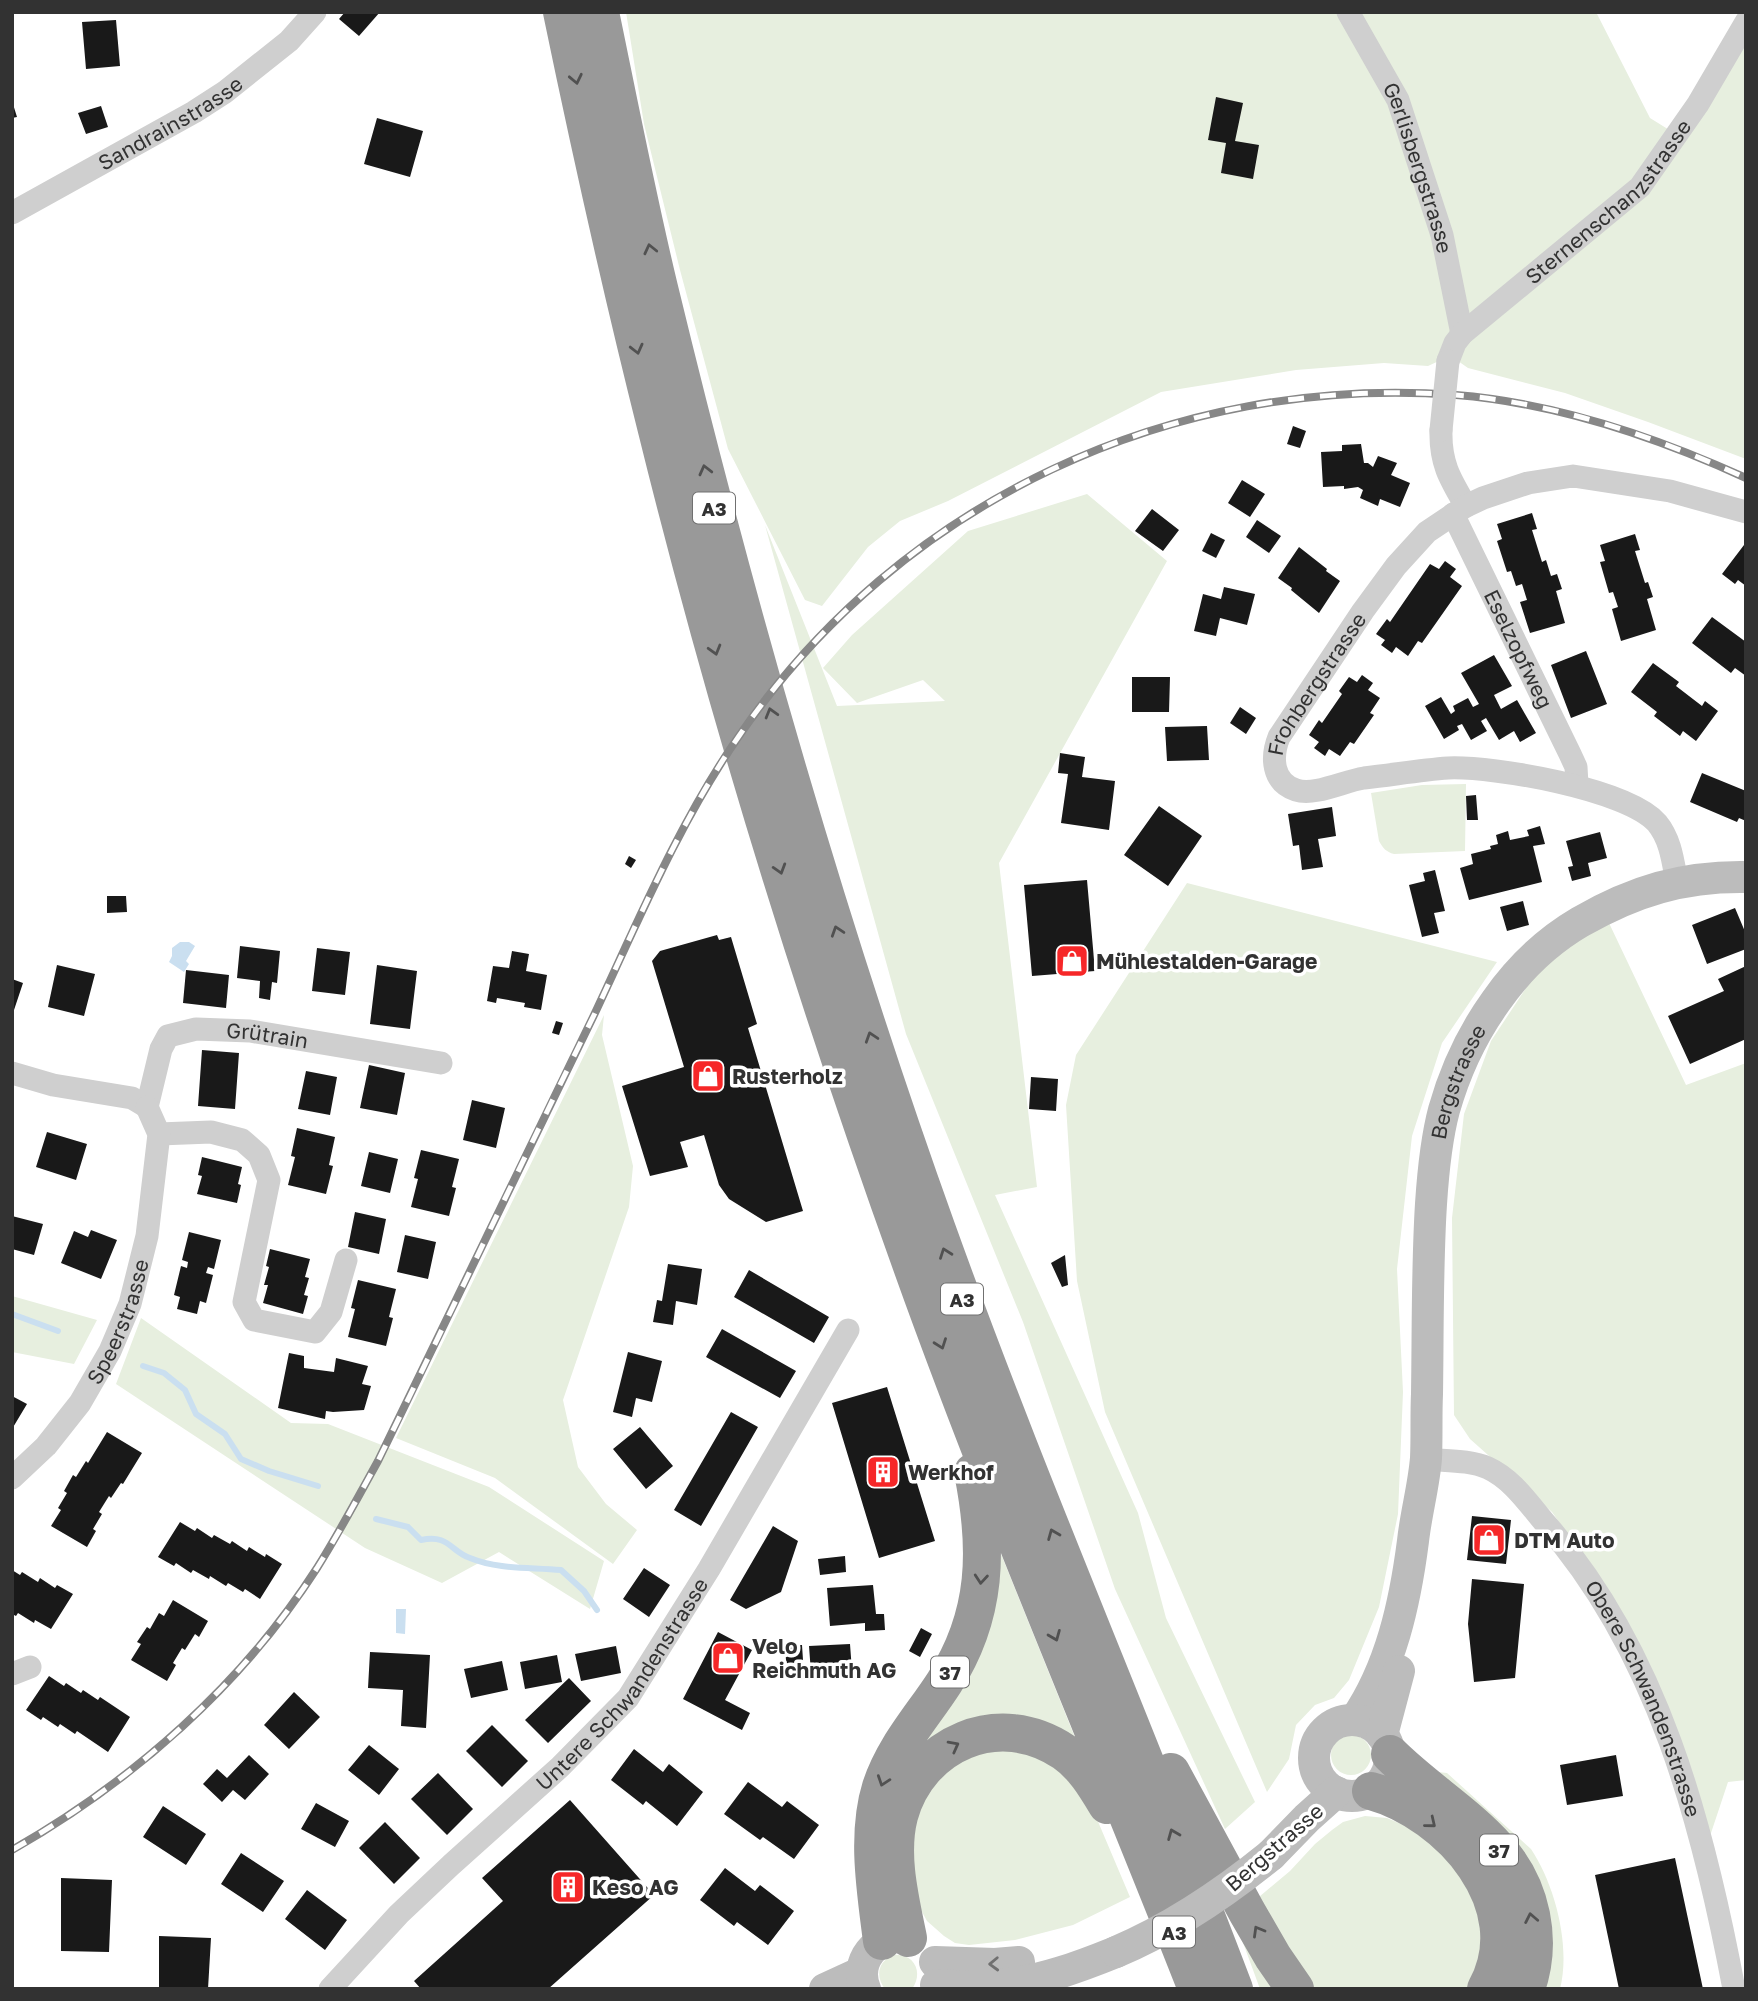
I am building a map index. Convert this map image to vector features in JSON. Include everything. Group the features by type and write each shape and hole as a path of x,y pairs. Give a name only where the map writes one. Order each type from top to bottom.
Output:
{"highway":[{"name":"A3","path":"562,12 622,288 658,436 716,653 826,1016 958,1391 1197,1989"},
{"name":"A3","path":"600,12 645,226 693,425 733,581 817,870 937,1229 1007,1416 1234,1989"},
{"name":"37","path":"903,1968 875,1878 875,1818 880,1790 897,1750 959,1657 974,1618 980,1591 982,1525 958,1391"},
{"path":"1078,1597 1247,1912 1295,1989"},
{"path":"903,1968 901,1905 895,1855 897,1828 903,1804 919,1773 937,1755 959,1742 1000,1733 1032,1737 1055,1746 1073,1759 1094,1783 1152,1875"},
{"name":"37","path":"1386,1744 1418,1781 1486,1837 1513,1869 1528,1902 1533,1925 1535,1947 1526,1989"},
{"path":"1341,1785 1403,1803 1429,1821 1464,1853 1485,1882 1495,1906 1500,1935 1497,1963 1486,1989"}],"main road":[{"name":"Bergstrasse","path":"1341,1785 1315,1761 1315,1750 1326,1731 1344,1721 1355,1720 1371,1697 1387,1656 1407,1582 1426,1459 1429,1236 1433,1178 1444,1110 1462,1061 1483,1018 1506,986 1543,946 1566,930 1604,908 1644,891 1710,878 1746,877"},
{"name":"Bergstrasse","path":"825,1989 903,1968 999,1986 1073,1969 1112,1943 1143,1941 1230,1888 1266,1846 1307,1818 1341,1785 1384,1779 1390,1763 1386,1744 1393,1691 1421,1606 1433,1549 1436,1513 1426,1459"},
{"path":"1355,1720 1366,1723 1386,1744"}],"street":[{"name":"Sandrainstrasse","path":"12,213 225,92 289,41 315,12"},
{"name":"Gerlisbergstrasse","path":"1348,12 1398,100 1442,235 1462,334"},
{"name":"Sternenschanzstrasse","path":"1441,430 1448,361 1455,343 1462,334 1640,187 1698,104 1746,22"},
{"name":"Eselzopfweg","path":"1441,430 1441,450 1460,510 1576,767 1577,785"},
{"name":"Frohbergstrasse","path":"1676,883 1670,846 1656,822 1637,808 1577,785 1494,771 1450,768 1353,779 1306,792 1295,790 1278,776 1274,754 1279,737 1396,566 1427,532 1483,498 1528,483 1573,476 1670,491 1746,512"},
{"name":"Grütrain","path":"147,1107 161,1049 168,1036 196,1029 250,1031 441,1063"},
{"path":"12,1073 53,1085 132,1098 147,1107 159,1134 211,1132 242,1140 259,1155 269,1180 244,1303 254,1320 315,1332 331,1312 346,1259"},
{"name":"Speerstrasse","path":"12,1478 46,1446 80,1402 110,1351 130,1304 147,1236 159,1134"},
{"name":"Untere Schwandenstrasse","path":"330,1989 399,1914 560,1767 628,1698 709,1569 848,1329"},
{"name":"Obere Schwandenstrasse","path":"1426,1459 1486,1467 1506,1478 1564,1544 1608,1606 1643,1674 1665,1727 1706,1863 1734,1989"}],"green space":[{"path":"626,12 1596,12 1650,118 1679,136 1746,22 1746,459 1565,393 1468,368 1458,361 1441,360 1428,366 1384,363 1296,370 1161,392 948,501 900,521 868,547 822,606 805,600 728,449 644,124"},
{"path":"1087,494 1167,561 999,863 1037,1187 995,1195 1138,1513 1166,1618 1255,1802 1225,1829 1115,1589 1023,1322 906,1034 765,525 837,706 945,701 923,680 857,703 823,668 852,635 968,531"},
{"path":"1466,784 1465,851 1394,854 1382,846 1371,793 1422,785"},
{"path":"1187,883 1497,962 1442,1043 1412,1136 1397,1269 1403,1392 1398,1514 1379,1607 1349,1680 1334,1698 1315,1705 1296,1725 1289,1759 1267,1792 1105,1412 1077,1281 1066,1105 1076,1055"},
{"path":"1609,923 1686,1085 1746,1063 1746,1780 1728,1782 1708,1842 1609,1593 1552,1512 1470,1439 1454,1415 1452,1218 1464,1114 1491,1041 1534,976 1572,944"},
{"path":"604,1015 602,1035 633,1166 629,1207 563,1400 578,1467 606,1504 637,1530 613,1564 495,1478 396,1438"},
{"path":"12,1296 97,1320 74,1364 12,1352"},
{"path":"141,1318 291,1423 328,1424 489,1487 604,1561 590,1609 499,1552 442,1583 365,1548 116,1384"},
{"path":"1001,1554 1080,1750 1088,1798 1130,1897 1073,1925 1015,1940 969,1945 955,1943 927,1921 884,1810"},
{"path":"1351,1735 1365,1741 1371,1755 1365,1769 1351,1775 1337,1769 1331,1755 1337,1741"},
{"path":"1429,1771 1447,1773 1531,1849 1547,1880 1559,1916 1563,1954 1560,1989 1535,1989"},
{"path":"1365,1816 1387,1818 1415,1830 1464,1874 1513,1981 1509,1989 1260,1989 1234,1918 1290,1871 1332,1830 1343,1822"},
{"path":"893,1955 907,1957 915,1965 917,1976 912,1989 885,1989 882,1984 879,1974 881,1965"}],"water":[{"path":"180,942 189,942 195,946 186,961 189,964 184,972 169,962 172,948"},
{"path":"396,1609 406,1609 405,1634 396,1633"}],"building":[{"path":"345,12 380,12 359,36 339,19"},
{"path":"116,20 120,66 86,69 82,22"},
{"path":"1216,97 1243,103 1235,141 1259,145 1253,179 1221,173 1226,143 1208,140"},
{"path":"12,101 17,117 12,118"},
{"path":"101,106 108,127 86,134 78,113"},
{"path":"377,118 423,131 410,177 364,164"},
{"path":"1293,426 1306,431 1300,448 1287,444"},
{"path":"1361,444 1364,463 1373,467 1378,456 1397,463 1391,475 1410,483 1400,507 1380,499 1378,506 1360,498 1363,490 1358,487 1323,487 1321,452 1342,451 1342,445"},
{"path":"1242,480 1265,494 1250,517 1228,503"},
{"path":"1152,509 1179,530 1163,551 1135,531"},
{"path":"1532,513 1537,529 1532,530 1542,562 1546,560 1551,576 1557,574 1562,589 1556,591 1565,623 1530,633 1520,602 1527,600 1522,584 1516,586 1511,571 1507,572 1497,541 1502,539 1497,524"},
{"path":"1257,520 1281,536 1269,553 1246,537"},
{"path":"1211,533 1225,540 1216,558 1202,551"},
{"path":"1635,534 1640,550 1635,551 1645,583 1648,582 1653,597 1647,599 1656,630 1621,641 1612,609 1618,607 1613,592 1609,593 1600,562 1605,561 1600,545"},
{"path":"1744,545 1746,586 1738,580 1735,584 1722,574"},
{"path":"1299,547 1340,581 1319,613 1278,578"},
{"path":"1445,561 1456,569 1450,577 1462,586 1422,643 1418,641 1408,656 1396,647 1392,653 1381,645 1385,640 1376,634 1387,619 1390,622 1430,564 1439,569"},
{"path":"1224,587 1255,594 1247,625 1220,618 1216,636 1194,631 1203,594 1221,599"},
{"path":"1712,617 1746,642 1746,676 1735,668 1731,673 1692,643"},
{"path":"1586,651 1607,704 1571,718 1551,665"},
{"path":"1494,655 1512,686 1494,695 1501,709 1517,700 1536,733 1520,742 1514,731 1499,740 1486,718 1481,721 1487,731 1471,740 1462,724 1457,726 1459,730 1444,739 1425,706 1441,697 1451,714 1455,711 1453,706 1468,698 1473,707 1479,704 1461,673"},
{"path":"1653,663 1679,682 1676,686 1702,706 1705,701 1718,711 1696,741 1683,731 1680,736 1654,716 1657,712 1631,692"},
{"path":"1362,675 1373,683 1368,690 1380,698 1370,713 1374,715 1354,744 1350,742 1340,756 1329,749 1325,756 1314,748 1319,742 1309,735 1319,720 1322,723 1342,694 1339,691 1349,677 1357,682"},
{"path":"1132,677 1170,677 1169,712 1132,712"},
{"path":"1240,707 1256,718 1246,734 1230,723"},
{"path":"1207,726 1209,760 1167,761 1165,727"},
{"path":"1060,753 1085,757 1082,777 1115,781 1109,830 1061,823 1068,774 1058,773"},
{"path":"1702,773 1746,791 1746,821 1739,818 1737,822 1690,802"},
{"path":"1476,795 1478,820 1467,820 1466,796"},
{"path":"1159,806 1202,836 1168,886 1124,855"},
{"path":"1332,807 1336,836 1318,839 1323,867 1302,870 1299,845 1293,846 1288,814"},
{"path":"1540,826 1545,844 1533,846 1542,882 1469,900 1460,868 1473,864 1471,854 1491,849 1490,846 1498,844 1496,835 1508,831 1510,840 1529,836 1527,830"},
{"path":"1600,832 1607,858 1588,863 1591,876 1572,881 1568,867 1573,866 1566,841"},
{"path":"629,856 636,860 631,868 625,864"},
{"path":"1435,870 1445,911 1434,913 1439,933 1422,937 1409,885 1425,881 1423,873"},
{"path":"1087,880 1095,971 1032,976 1024,885"},
{"path":"107,896 126,896 127,912 107,913"},
{"path":"1523,901 1529,925 1507,931 1500,907"},
{"path":"1735,908 1746,934 1746,949 1707,964 1692,925"},
{"name":"Rusterholz","path":"717,935 719,940 731,937 757,1024 748,1028 803,1211 766,1222 729,1199 719,1185 704,1135 680,1142 688,1167 650,1176 622,1086 684,1067 652,961 660,951"},
{"path":"240,946 280,951 277,983 272,982 270,1000 259,998 260,981 237,978"},
{"path":"317,948 350,952 345,995 312,991"},
{"path":"512,951 529,954 526,971 547,975 541,1010 524,1007 525,1003 497,998 496,1003 487,1001 493,966 509,968"},
{"path":"57,965 95,974 84,1016 48,1007"},
{"path":"377,965 417,971 410,1029 370,1024"},
{"path":"1746,966 1746,1039 1690,1064 1668,1016 1724,991 1718,979"},
{"path":"186,970 229,975 226,1008 183,1003"},
{"path":"12,979 23,983 13,1013 12,1013"},
{"path":"556,1021 563,1023 559,1035 552,1033"},
{"path":"202,1050 239,1053 235,1109 198,1106"},
{"path":"369,1065 405,1073 397,1115 360,1108"},
{"path":"306,1071 337,1077 330,1115 298,1109"},
{"path":"1031,1077 1058,1079 1056,1111 1029,1109"},
{"path":"472,1100 505,1108 496,1148 463,1140"},
{"path":"297,1128 335,1137 329,1165 333,1166 326,1194 288,1185 295,1157 291,1156"},
{"path":"47,1132 87,1144 76,1180 36,1167"},
{"path":"421,1150 459,1159 449,1216 411,1207"},
{"path":"369,1152 398,1159 390,1193 361,1186"},
{"path":"202,1157 242,1167 237,1203 197,1194 202,1176 198,1175"},
{"path":"355,1212 386,1219 379,1254 348,1247"},
{"path":"12,1216 43,1224 34,1255 12,1249"},
{"path":"91,1230 117,1240 101,1279 61,1263 74,1231 88,1237"},
{"path":"189,1232 221,1240 214,1269 208,1267 206,1273 213,1275 206,1303 200,1301 197,1314 177,1309 180,1297 174,1295 181,1266 187,1268 188,1262 182,1260"},
{"path":"405,1235 436,1242 428,1279 397,1272"},
{"path":"270,1249 310,1259 305,1277 309,1278 304,1295 308,1296 303,1314 263,1303 268,1285 264,1285"},
{"path":"1065,1255 1068,1285 1062,1287 1051,1263"},
{"path":"668,1264 702,1269 697,1305 676,1301 673,1325 653,1322 657,1300 662,1301"},
{"path":"749,1270 829,1317 814,1343 734,1297"},
{"path":"358,1280 396,1289 386,1346 348,1337"},
{"path":"722,1329 796,1371 780,1398 706,1357"},
{"path":"628,1352 662,1361 652,1402 636,1398 632,1417 613,1412"},
{"path":"289,1353 304,1356 304,1368 334,1372 336,1358 368,1366 362,1384 371,1386 364,1410 326,1411 325,1419 278,1408"},
{"name":"Werkhof","path":"887,1387 935,1541 879,1558 832,1403"},
{"path":"12,1396 27,1404 12,1429"},
{"path":"731,1412 758,1427 701,1526 674,1510"},
{"path":"640,1427 673,1466 646,1489 613,1449"},
{"path":"107,1432 142,1453 123,1484 121,1483 111,1498 109,1496 99,1512 102,1514 87,1547 51,1526 61,1510 58,1508 73,1475 76,1477 86,1461 88,1463"},
{"name":"DTM Auto","path":"1472,1516 1511,1520 1506,1564 1467,1560"},
{"path":"180,1522 195,1531 197,1528 212,1538 214,1535 230,1544 232,1541 247,1551 249,1547 265,1557 266,1554 282,1564 260,1599 245,1589 243,1592 228,1583 226,1586 210,1576 209,1579 193,1570 191,1573 176,1563 174,1566 158,1557"},
{"path":"773,1526 798,1541 781,1592 746,1609 730,1600"},
{"path":"845,1556 846,1572 820,1575 818,1559"},
{"path":"644,1568 670,1585 649,1617 623,1599"},
{"path":"12,1570 20,1575 22,1572 38,1582 40,1578 55,1588 57,1585 73,1594 51,1629 18,1613 16,1616 12,1614"},
{"path":"1472,1579 1524,1584 1515,1678 1474,1682 1468,1624"},
{"path":"873,1585 876,1614 884,1614 885,1630 865,1631 865,1623 830,1626 827,1588"},
{"path":"173,1600 208,1621 199,1637 195,1634 185,1650 182,1648 167,1681 131,1660 141,1644 137,1642 147,1627 150,1629 159,1613 164,1616"},
{"path":"921,1628 932,1634 920,1657 909,1651"},
{"path":"718,1632 752,1650 725,1700 750,1713 742,1730 683,1699"},
{"path":"850,1644 852,1671 811,1673 809,1646"},
{"path":"785,1645 802,1645 804,1675 787,1676"},
{"path":"616,1646 621,1673 581,1681 575,1654"},
{"path":"370,1652 430,1655 426,1728 401,1726 403,1690 368,1688"},
{"path":"557,1655 562,1682 525,1689 520,1662"},
{"path":"502,1661 508,1690 471,1698 464,1669"},
{"path":"49,1676 81,1693 83,1690 98,1700 100,1697 130,1717 108,1752 77,1731 75,1734 60,1724 58,1727 43,1717 41,1720 26,1710"},
{"path":"569,1678 591,1701 548,1743 525,1720"},
{"path":"294,1692 320,1717 289,1749 264,1725"},
{"path":"492,1725 528,1761 502,1787 466,1751"},
{"path":"369,1745 399,1769 379,1795 348,1770"},
{"path":"634,1749 663,1772 669,1764 703,1792 677,1826 646,1801 643,1805 611,1780"},
{"path":"249,1755 269,1774 245,1800 233,1790 222,1802 203,1784 217,1769 227,1778"},
{"path":"1616,1755 1623,1796 1567,1805 1560,1765"},
{"path":"438,1773 473,1809 447,1835 411,1799"},
{"path":"748,1782 782,1807 787,1801 819,1825 794,1859 763,1837 760,1840 724,1814"},
{"name":"Keso AG","path":"570,1800 654,1895 548,1989 421,1989 414,1981 503,1901 482,1878"},
{"path":"316,1803 349,1821 335,1847 301,1829"},
{"path":"163,1806 206,1834 186,1865 143,1837"},
{"path":"385,1822 420,1858 394,1884 359,1848"},
{"path":"241,1853 284,1881 263,1912 221,1884"},
{"path":"1675,1858 1703,1989 1619,1989 1595,1875"},
{"path":"725,1868 755,1891 760,1885 794,1911 768,1945 737,1922 734,1926 700,1900"},
{"path":"61,1878 112,1880 109,1952 61,1951"},
{"path":"307,1890 347,1920 325,1950 285,1919"},
{"path":"159,1936 211,1938 208,1989 159,1989"}],"waterway":[{"path":"12,1314 58,1331"},
{"path":"143,1366 164,1373 185,1390 196,1414 225,1434 241,1459 318,1486"},
{"path":"376,1519 408,1527 421,1540 444,1541 463,1555 481,1562 561,1570 584,1591 597,1610"}],"railway":[{"path":"12,1850 100,1793 182,1727 255,1652 317,1568 378,1461 661,871 698,802 739,736 804,653 879,581 962,519 1052,470 1147,432 1247,406 1351,394 1456,395 1494,399 1568,414 1640,435 1746,478"}],"place":[{"name":"Mühlestalden-Garage","path":"1072,961"},
{"name":"Rusterholz","path":"708,1076"},
{"name":"Werkhof","path":"883,1472"},
{"name":"DTM Auto","path":"1489,1540"},
{"name":"Velo Reichmuth AG","path":"728,1658"},
{"name":"Keso AG","path":"568,1887"}]}
